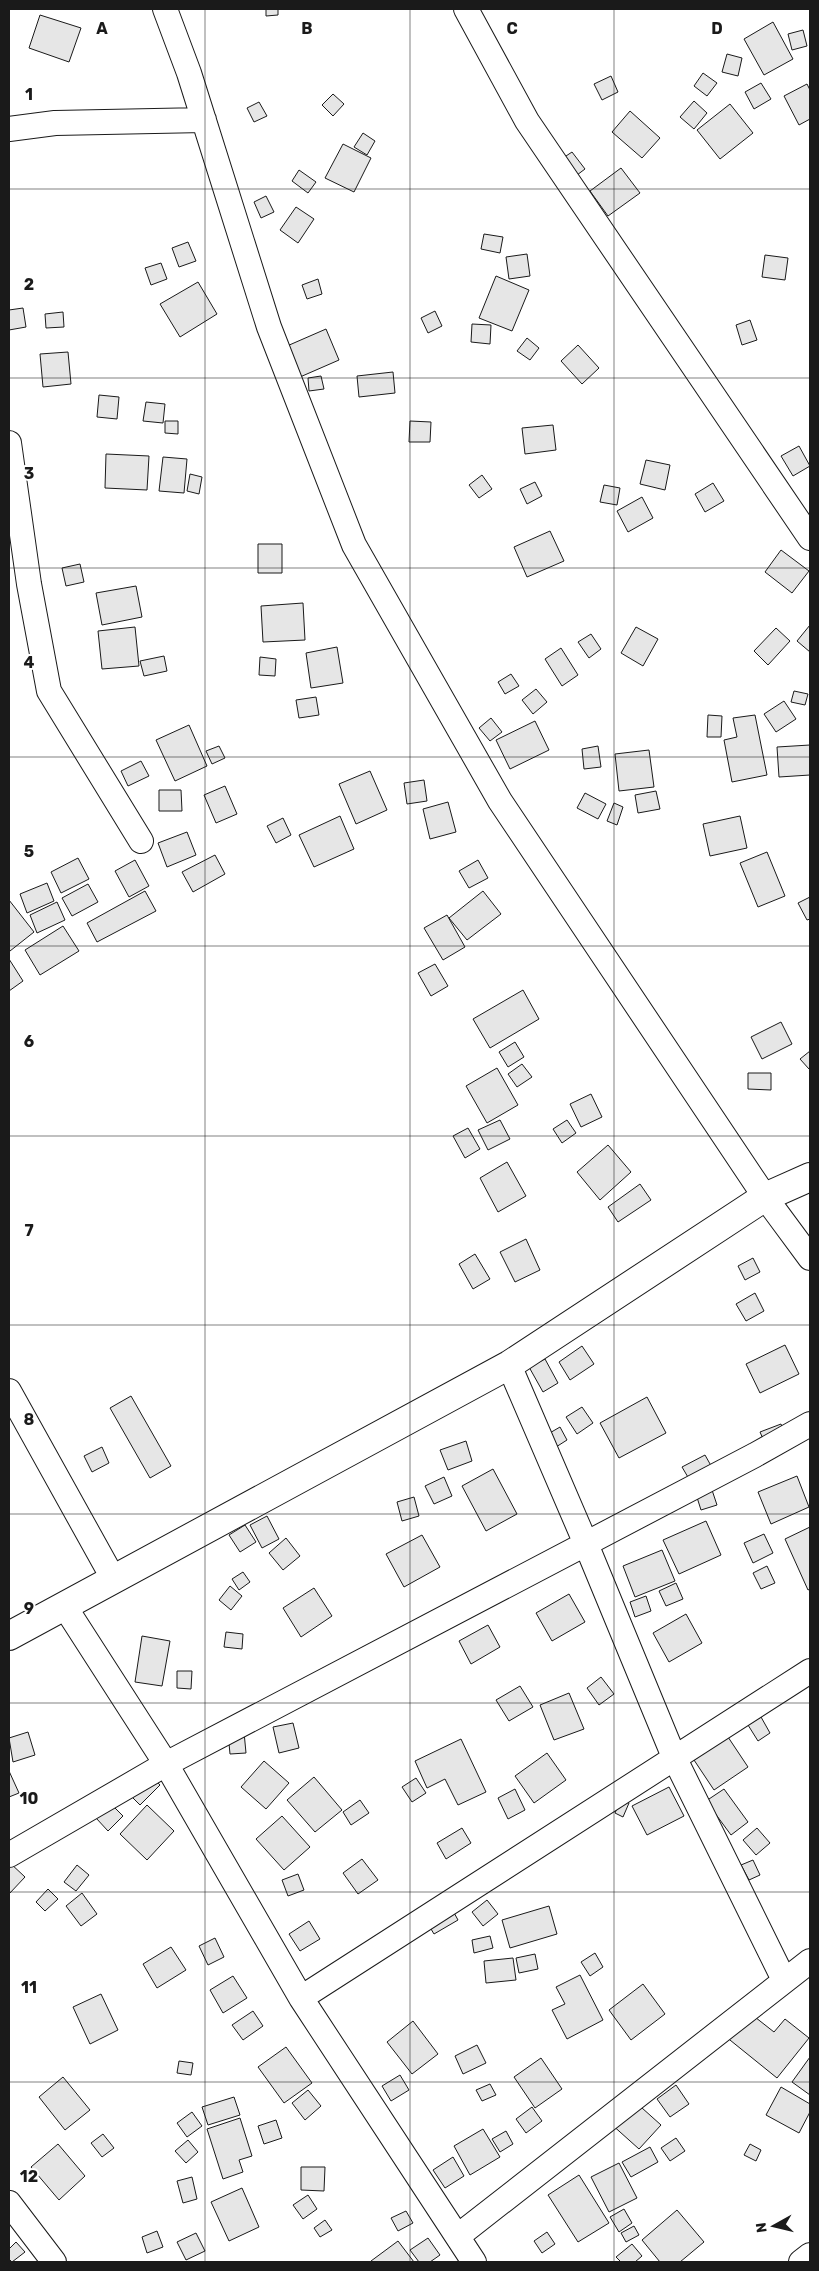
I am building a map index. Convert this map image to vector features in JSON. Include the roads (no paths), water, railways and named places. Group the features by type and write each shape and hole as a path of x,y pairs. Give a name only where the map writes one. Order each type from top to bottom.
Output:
{"street":[{"path":"164,9 189,73 269,327 354,545 500,801 764,1197 810,1258"},
{"path":"466,9 527,121 810,538"},
{"path":"9,129 55,123 204,120"},
{"path":"9,443 29,584 49,691 141,841"},
{"path":"9,1636 66,1607 509,1365 764,1197 810,1177"},
{"path":"509,1365 586,1544 674,1757 784,1980"},
{"path":"9,1391 114,1580"},
{"path":"9,1855 166,1764 586,1544 810,1424"},
{"path":"66,1607 166,1764 301,1998 474,2262"},
{"path":"301,1998 810,1671"},
{"path":"458,2236 810,1961"},
{"path":"9,2203 54,2262"},
{"path":"802,2262 810,2255"}]}
